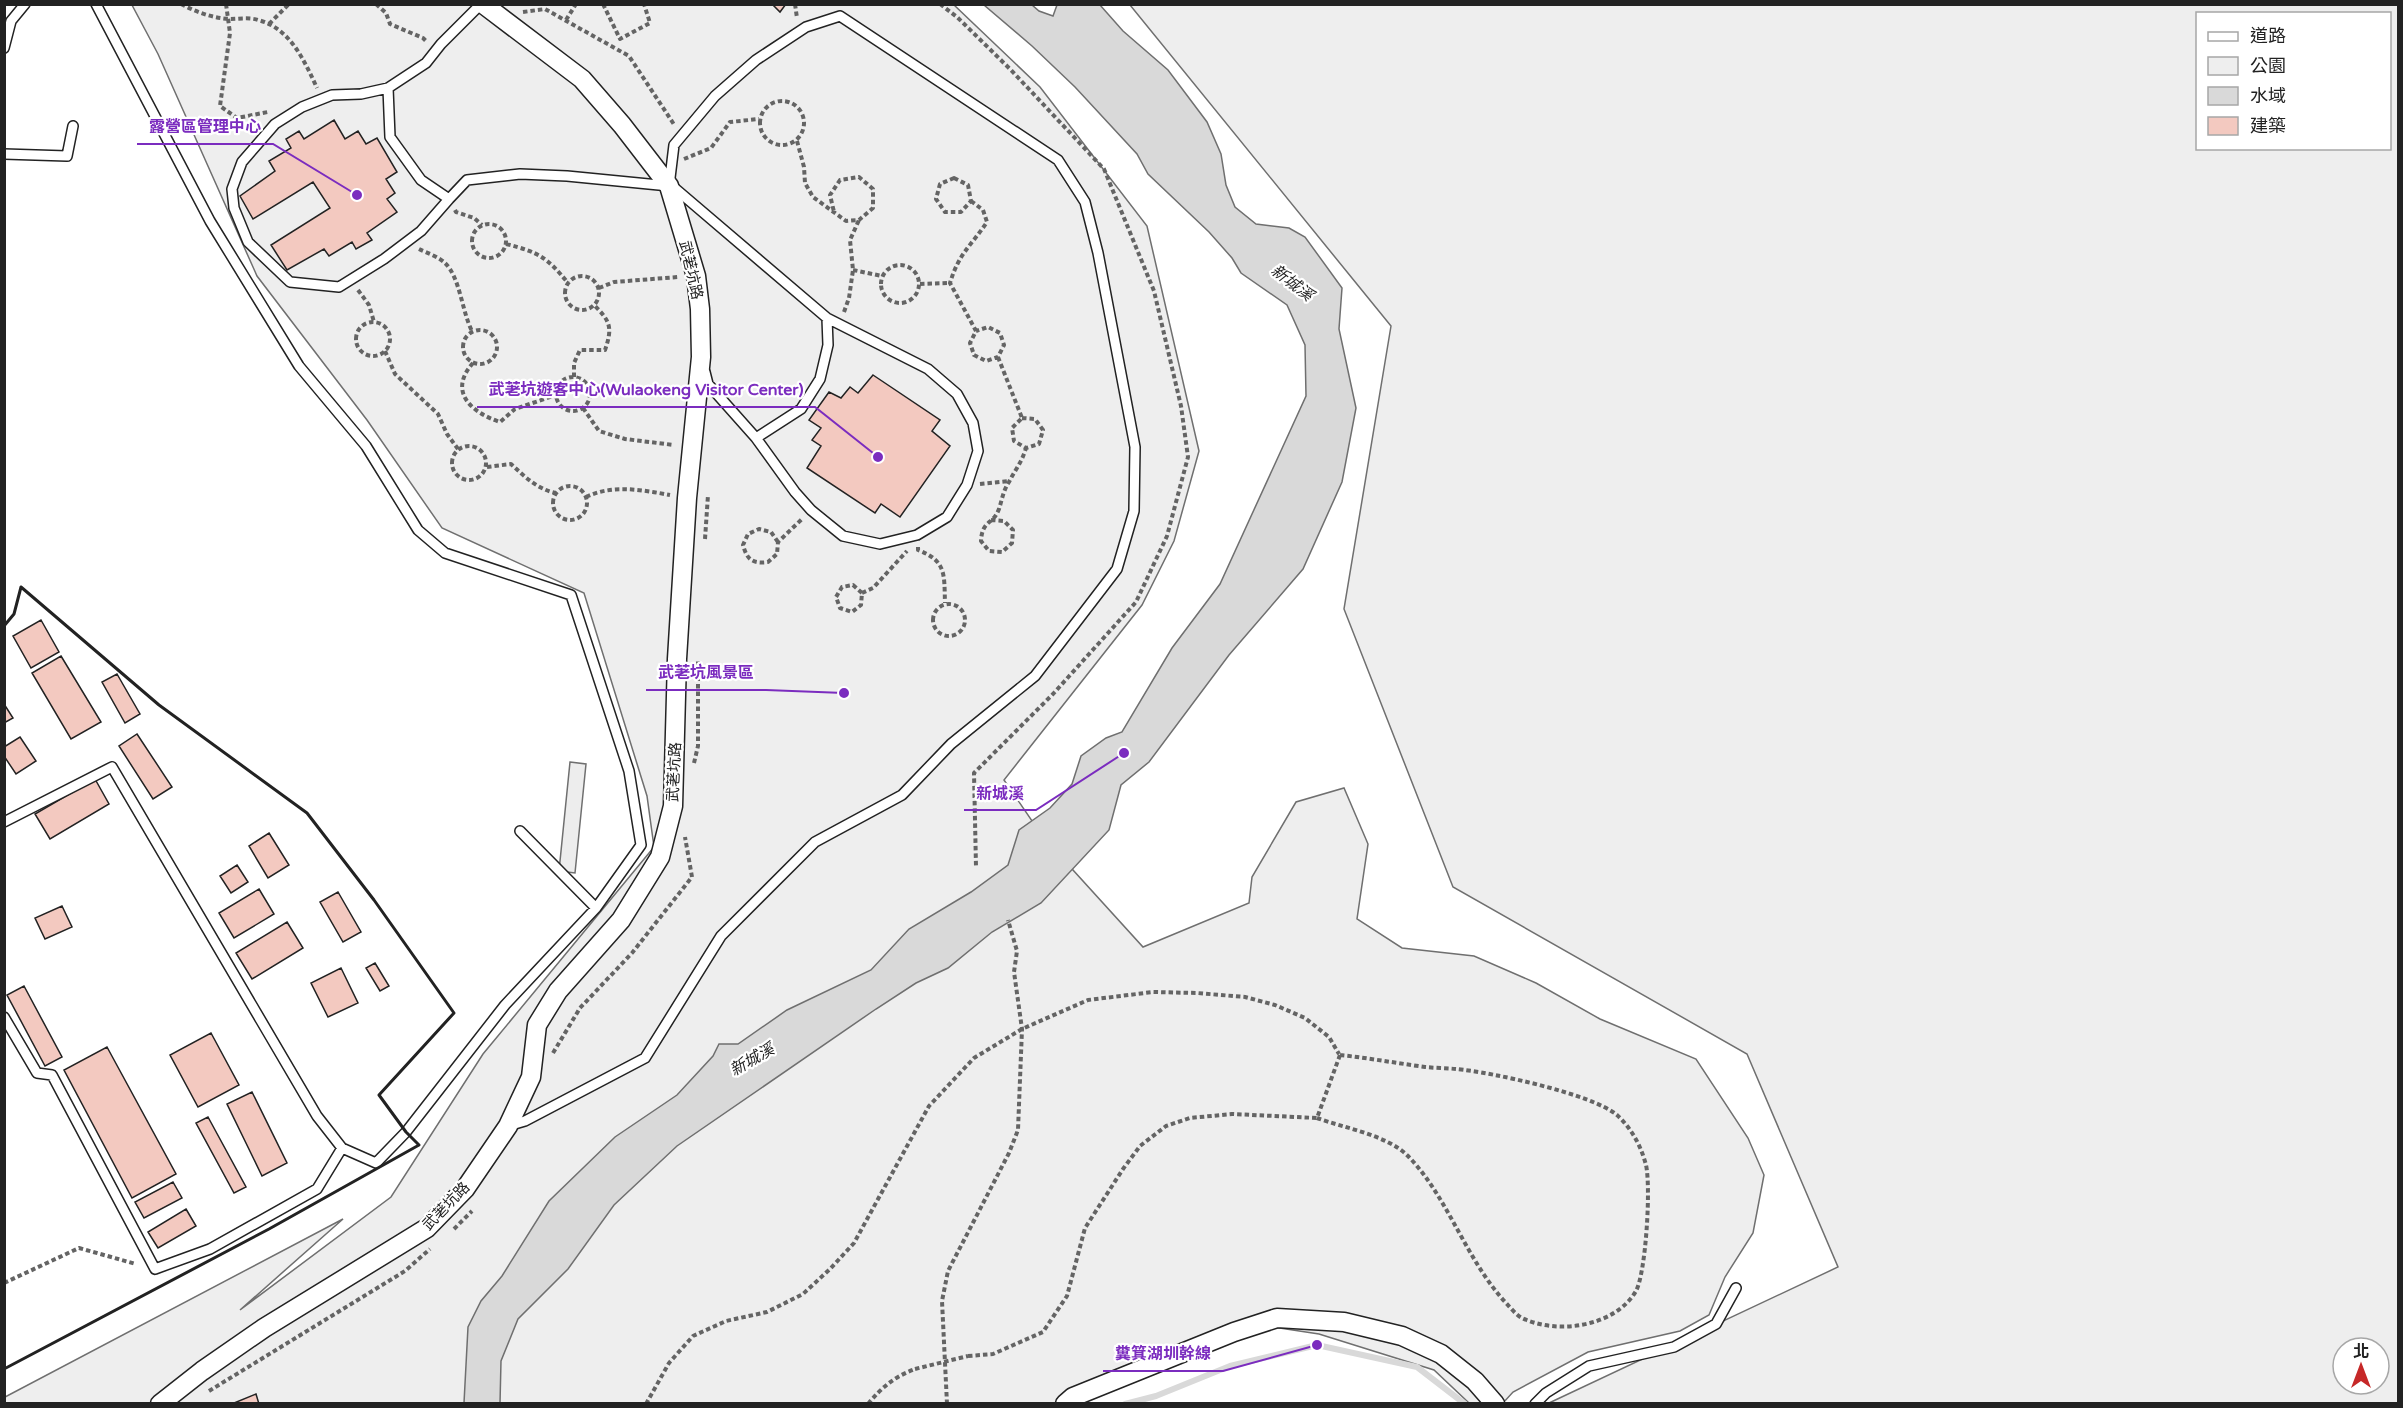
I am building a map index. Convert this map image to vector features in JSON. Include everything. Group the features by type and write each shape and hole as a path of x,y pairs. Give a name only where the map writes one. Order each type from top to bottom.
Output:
{"street":[{"name":"武荖坑路","path":"160,1404 202,1371 264,1328 427,1228 465,1189 508,1126 531,1077 537,1025 558,991 621,920 660,857 673,806 677,659 687,498 701,357 696,276 669,186 622,125 582,79 482,4"},
{"path":"1065,1404 1073,1396 1234,1332 1277,1318 1344,1322 1402,1336 1441,1354 1475,1381 1495,1404"}],"lane":[{"path":"4,48 11,21 25,4"},
{"path":"4,822 112,767 317,1116 342,1148 376,1163 406,1132 505,1005 596,908 641,845 629,771 571,596 445,554 418,530 366,446 293,357 210,220 96,4"},
{"path":"482,4 426,63 388,88 361,94 332,95 302,107 275,124 242,162 232,189 234,208 248,243 290,282 339,287 421,231 467,180 520,174 669,186 669,183 827,318 928,369 957,394 974,423 978,451 967,485 947,517 917,535 880,544 843,536 811,510 795,492 756,438 708,384 701,357"},
{"path":"508,1126 525,1121 645,1058 721,936 815,842 902,795 951,744 1035,676 1117,569 1134,511 1135,447 1098,254 1085,202 1059,160 840,16 806,27 756,60 715,96 674,145 669,186"},
{"path":"388,88 390,136 420,180 448,199"},
{"path":"4,154 67,156 73,126"},
{"path":"756,438 801,409 820,379 828,345 827,318"},
{"path":"520,831 596,908"},
{"path":"4,1017 37,1073 52,1075 154,1269 210,1249 317,1189 342,1148"},
{"path":"1535,1404 1546,1393 1589,1366 1674,1347 1716,1324 1736,1288"}],"path":[{"path":"181,4 209,16 227,19 256,19 275,26 289,39 302,58 322,99"},
{"path":"226,4 230,33 220,106 237,118 270,112 280,113 285,118"},
{"path":"269,24 289,4"},
{"path":"376,4 386,13 390,24 423,38 436,51"},
{"path":"566,20 576,4"},
{"path":"603,4 620,39 650,23 644,4"},
{"path":"515,14 545,9 629,56 681,136 687,198"},
{"path":"684,159 711,148 730,122 759,119 769,105 785,100 801,109 806,126 797,141 780,146 764,137 759,119"},
{"path":"797,141 804,167 805,183 813,197 846,220 859,220"},
{"path":"834,212 830,195 840,180 859,177 873,189 873,208 859,220 850,240 853,270 849,298 840,325"},
{"path":"971,201 961,212 945,212 936,199 939,184 954,178 968,185 971,201 983,210 987,222 964,249 950,282 976,331"},
{"path":"448,199 456,212 474,218 482,225"},
{"path":"482,225 496,225 502,230 506,244 502,252 496,256 489,258 481,256 472,244 476,230 482,225"},
{"path":"405,243 445,263 459,292 462,310 472,331"},
{"path":"506,244 532,250 552,264 568,283"},
{"path":"896,264 913,268 920,284 915,297 903,303 890,301 881,290 882,276 896,264"},
{"path":"853,270 882,276"},
{"path":"578,276 585,276 596,282 598,288 598,300 587,309 571,306 566,299 565,291 568,283 578,276"},
{"path":"598,288 615,282 696,276"},
{"path":"353,278 360,296 369,305 374,322"},
{"path":"920,284 950,282"},
{"path":"574,377 574,363 580,350 605,350 610,335 607,319 594,305"},
{"path":"366,322 374,322 382,324 390,336 385,351 371,356 358,349 355,342 360,327 366,322"},
{"path":"988,327 1000,333 1004,345 998,357 986,361 974,355 970,343 976,331 988,327"},
{"path":"472,331 487,331 494,336 497,350 488,362 473,363 463,351 463,343 472,331"},
{"path":"385,351 395,374 438,414 447,434 458,449"},
{"path":"998,357 1022,418"},
{"path":"473,363 465,372 461,383 464,398 476,410 500,422 515,409 556,395"},
{"path":"574,377 585,382 590,392 590,398 584,408 577,411 562,408 556,395 561,382 574,377"},
{"path":"584,408 599,431 625,440 693,448"},
{"path":"1022,418 1035,419 1043,430 1039,444 1026,448 1014,441 1012,428 1022,418"},
{"path":"487,467 486,458 481,450 474,446 458,449 453,456 454,472 460,478 468,480 477,478 487,467 511,464 528,481 555,493"},
{"path":"992,520 1004,520 1013,530 1012,543 1002,552 989,550 981,541 982,528 999,510 1001,498 1009,481 1021,465 1026,448"},
{"path":"967,485 1009,481"},
{"path":"566,486 578,488 586,497 587,506 584,514 576,519 568,520 560,517 554,510 555,493 566,486"},
{"path":"705,543 708,488"},
{"path":"586,497 599,491 635,489 687,498"},
{"path":"778,542 771,532 759,529 748,534 743,545 746,557 756,563 768,562 777,554 778,542 811,510"},
{"path":"862,593 873,588 888,573 910,548 917,535"},
{"path":"917,535 918,550 933,555 941,566 945,603"},
{"path":"853,585 862,593 861,605 852,612 840,608 836,597 842,587 853,585"},
{"path":"945,603 957,604 965,613 966,625 958,634 947,636 936,631 932,620 935,609 945,603"},
{"path":"693,767 698,746 698,653"},
{"path":"976,867 974,773 1053,694"},
{"path":"550,1059 580,1008 633,953 692,877 683,827"},
{"path":"946,1404 942,1301 948,1271 1010,1153 1018,1130 1022,1029 1014,972 1017,951 1008,920"},
{"path":"646,1404 669,1363 693,1336 726,1321 766,1312 803,1294 830,1269 854,1243 929,1106 974,1058 1022,1029 1088,1000 1153,992 1197,993 1245,997 1275,1005 1305,1018 1329,1038 1340,1055"},
{"path":"1317,1118 1340,1055"},
{"path":"868,1404 890,1381 915,1370 968,1356 993,1354 1042,1332 1067,1296 1085,1228 1128,1161 1140,1146 1166,1126 1190,1118 1232,1114 1317,1118 1346,1129 1376,1136 1407,1155 1427,1182 1497,1293 1520,1318 1548,1326 1583,1325 1597,1322 1622,1307 1636,1290 1645,1252 1647,1167 1636,1137 1616,1114 1591,1101 1508,1078 1458,1069 1340,1055"},
{"path":"449,1233 467,1219 473,1209"},
{"path":"4,1283 79,1248 154,1269"},
{"path":"208,1392 405,1271 432,1248"}],"green space":[{"path":"132,5 954,5 1040,87 1147,226 1199,451 1174,541 1142,605 1004,780 1043,837 1143,947 1249,903 1252,877 1296,802 1344,788 1368,844 1357,919 1402,948 1474,956 1536,983 1600,1019 1696,1059 1748,1138 1764,1175 1753,1233 1725,1277 1709,1315 1680,1331 1588,1352 1513,1392 1503,1403 1469,1403 1434,1370 1319,1334 1273,1327 1203,1351 1081,1403 5,1404 5,1397 343,1219 240,1310 391,1197 483,1054 654,847 647,796 584,593 442,528 367,420 257,276 158,54"},
{"path":"1130,5 2398,5 2398,1403 1549,1403 1838,1267 1747,1054 1453,887 1344,609 1391,326"}],"shaded area":[{"path":"570,762 586,764 575,873 559,871"}],"water":[{"path":"984,5 1032,5 1039,11 1053,16 1057,5 1100,5 1123,31 1168,70 1207,122 1221,154 1226,185 1235,207 1256,224 1289,228 1305,237 1342,288 1339,329 1356,408 1342,482 1303,569 1229,655 1149,762 1121,785 1109,830 1041,903 992,932 948,968 916,983 876,1009 677,1146 614,1205 568,1269 518,1319 501,1361 500,1403 464,1403 468,1327 481,1301 502,1276 549,1201 615,1137 677,1095 713,1056 719,1044 738,1044 787,1010 871,970 909,929 971,892 1008,865 1019,830 1050,808 1072,784 1081,756 1106,738 1122,732 1172,648 1220,584 1306,396 1305,345 1287,305 1241,273 1232,258 1209,232 1148,174 1137,154 1075,87"}],"building":[{"path":"772,4 786,4 780,12"},
{"path":"334,120 345,139 358,131 366,144 377,138 397,172 386,179 395,193 387,199 397,212 367,233 372,240 356,249 352,242 329,256 324,249 287,270 271,245 330,208 313,182 253,219 240,196 275,171 269,161 291,148 286,139 299,131 304,139"},
{"path":"873,375 940,420 932,431 950,446 900,517 881,504 875,513 807,468 821,446 812,440 821,428 809,420 829,392 841,398 850,387 858,393"},
{"path":"41,620 59,652 31,668 13,636"},
{"path":"61,656 101,722 71,739 32,673"},
{"path":"117,674 140,714 125,723 102,682"},
{"path":"4,704 13,718 4,723"},
{"path":"137,734 172,787 153,799 119,746"},
{"path":"20,737 36,761 16,774 4,756 4,747"},
{"path":"95,779 109,804 50,839 35,814"},
{"path":"269,833 289,865 268,878 249,846"},
{"path":"237,865 248,882 231,893 220,876"},
{"path":"259,889 274,914 234,938 219,913"},
{"path":"338,892 361,932 343,942 320,902"},
{"path":"62,906 72,927 45,939 35,918"},
{"path":"287,922 303,948 252,979 236,953"},
{"path":"375,963 389,986 380,991 366,968"},
{"path":"341,968 358,1003 328,1017 311,983"},
{"path":"24,986 62,1057 45,1066 7,995"},
{"path":"211,1033 239,1085 198,1107 170,1055"},
{"path":"107,1047 176,1174 132,1198 64,1070"},
{"path":"252,1092 287,1163 262,1176 227,1104"},
{"path":"208,1117 246,1187 234,1193 196,1123"},
{"path":"173,1182 182,1198 144,1218 135,1202"},
{"path":"186,1209 196,1226 158,1248 148,1232"},
{"path":"256,1394 259,1404 234,1404 234,1403"}],"waterway":[{"path":"1125,1404 1156,1396 1230,1366 1317,1345 1417,1367 1465,1404"}],"wall":[{"path":"4,626 14,614 21,587 159,705 307,813 374,900 454,1013 379,1095 406,1132 419,1145 269,1229 4,1369"}],"place":[{"name":"露營區管理中心","path":"357,195"},
{"name":"武荖坑遊客中心(Wulaokeng Visitor Center)","path":"878,457"},
{"name":"武荖坑風景區","path":"844,693"},
{"name":"新城溪","path":"1124,753"},
{"name":"糞箕湖圳幹線","path":"1317,1345"}]}
